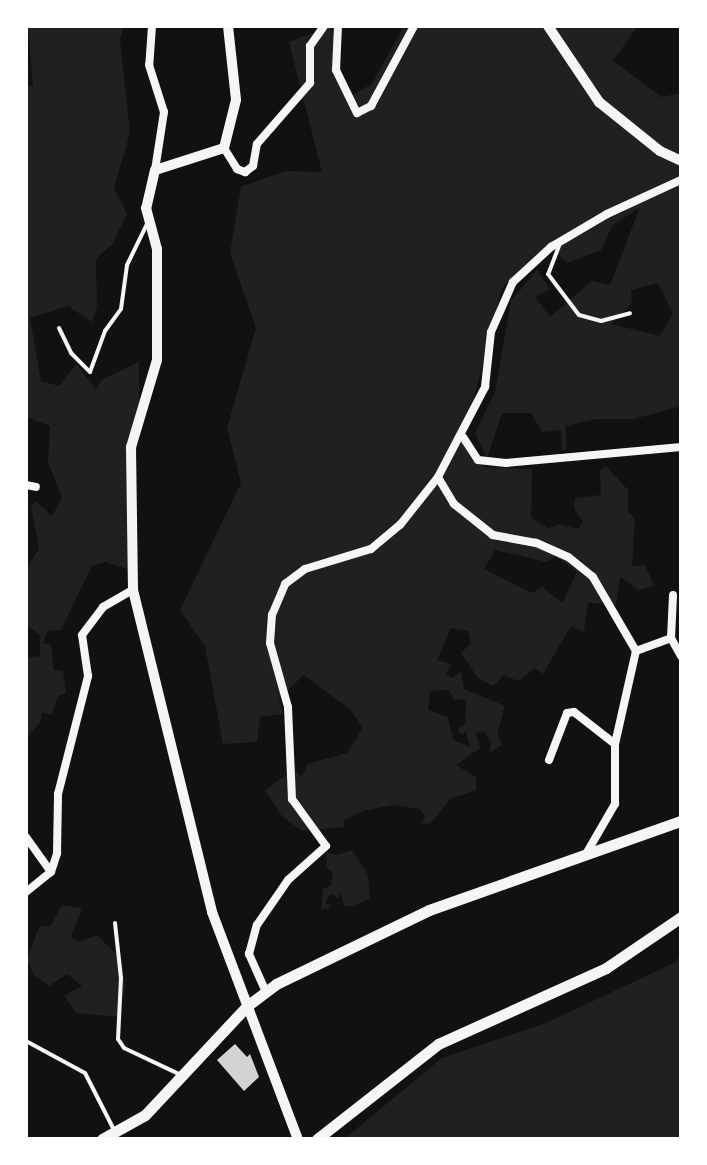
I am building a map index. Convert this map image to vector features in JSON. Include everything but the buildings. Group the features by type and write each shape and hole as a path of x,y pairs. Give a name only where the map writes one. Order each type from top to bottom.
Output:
{"main road":[{"path":"102,1139 145,1115 247,1006 266,992 429,910 681,821"},
{"path":"317,1139 438,1044 606,968 681,917"}],"street":[{"path":"152,26 149,65 164,112 146,208 158,263 157,360 131,447 133,590 186,821 247,1006 298,1139"},
{"path":"228,26 236,100 224,148 237,169 245,172 253,166 257,144 310,83 310,46 324,26"},
{"path":"338,26 336,70 357,113 371,106 414,26"},
{"path":"548,26 599,102 660,151 681,161"},
{"path":"155,170 224,148"},
{"path":"266,992 249,954 257,925 288,880 326,846 292,799 288,707 270,643 272,615 285,584 305,569 371,549 400,525 438,477 463,437 485,387 491,332 505,296 535,260 563,240 681,180"},
{"path":"463,437 478,460 495,463 681,447"},
{"path":"438,477 470,520 493,535 536,543 568,557 593,577 636,651 615,744 615,804 586,854"},
{"path":"26,485 36,487"},
{"path":"26,892 51,872 57,853 58,794 88,676 82,635 103,607 133,590"},
{"path":"673,595 671,638 681,656"},
{"path":"636,651 671,638"},
{"path":"549,760 567,713 574,712 615,744"},
{"path":"26,837 51,872"}],"lane":[{"path":"59,328 71,353 90,372 105,331 121,309 127,265 149,219"},
{"path":"563,240 548,274 565,301 579,315 601,321 630,313"},
{"path":"115,923 121,978 118,1039 124,1048 181,1075"},
{"path":"26,1041 85,1073 115,1133"}],"shaded area":[{"path":"28,26 124,26 120,40 130,133 114,188 127,214 113,243 96,259 97,307 92,322 68,306 30,318 41,381 59,386 76,364 96,389 103,379 139,362 139,415 128,569 105,562 92,566 61,630 47,631 43,644 51,645 54,670 63,671 66,693 58,696 52,715 42,712 40,723 26,738 27,658 40,656 40,635 29,627 26,614 26,570 39,548 31,507 36,501 52,516 62,498 48,462 50,426 26,417 26,85 33,86"},
{"path":"331,26 348,97 372,84 404,26 638,26 613,61 661,97 681,93 681,406 634,419 597,419 565,426 567,449 562,451 561,430 542,432 531,413 502,413 487,458 475,433 495,392 511,301 537,270 550,289 535,297 550,317 592,281 610,285 640,207 612,226 601,250 567,263 548,244 502,288 465,432 484,467 532,469 531,518 549,529 557,524 578,529 583,522 574,508 575,498 601,495 600,471 606,466 628,490 628,512 635,519 632,566 645,565 654,586 638,590 620,577 616,604 588,603 584,632 571,626 543,674 536,668 518,681 504,675 493,686 478,678 461,653 471,643 468,631 451,628 437,660 452,664 445,674 452,678 461,671 464,689 505,706 497,734 502,745 489,754 491,742 484,732 476,733 480,748 456,765 476,777 476,790 450,799 430,824 421,823 425,817 420,809 393,805 363,811 344,820 344,827 302,831 281,815 265,790 295,769 301,777 308,764 347,753 363,728 350,709 304,675 279,698 283,714 260,717 257,742 223,744 205,646 180,610 241,483 227,428 256,328 230,253 241,187 285,171 322,172 289,42","holes":["658,283 673,314 660,336 611,324 632,303 631,290","495,550 547,562 555,556 577,571 563,603 542,587 532,593 484,569","449,690 454,700 466,699 465,724 457,730 462,735 466,731 470,747 453,740 448,717 428,710 430,691"]},
{"path":"352,850 368,875 370,899 349,907 344,905 341,893 338,898 330,894 325,903 332,906 321,910 323,889 331,885 333,873 327,867 326,852 337,855"},
{"path":"62,905 82,908 71,937 80,942 97,935 122,960 125,989 119,1017 77,1013 64,996 82,986 67,974 49,986 34,975 27,960 39,927 51,925"},
{"path":"681,952 681,1139 344,1139 442,1058 546,1023 676,962"}]}
